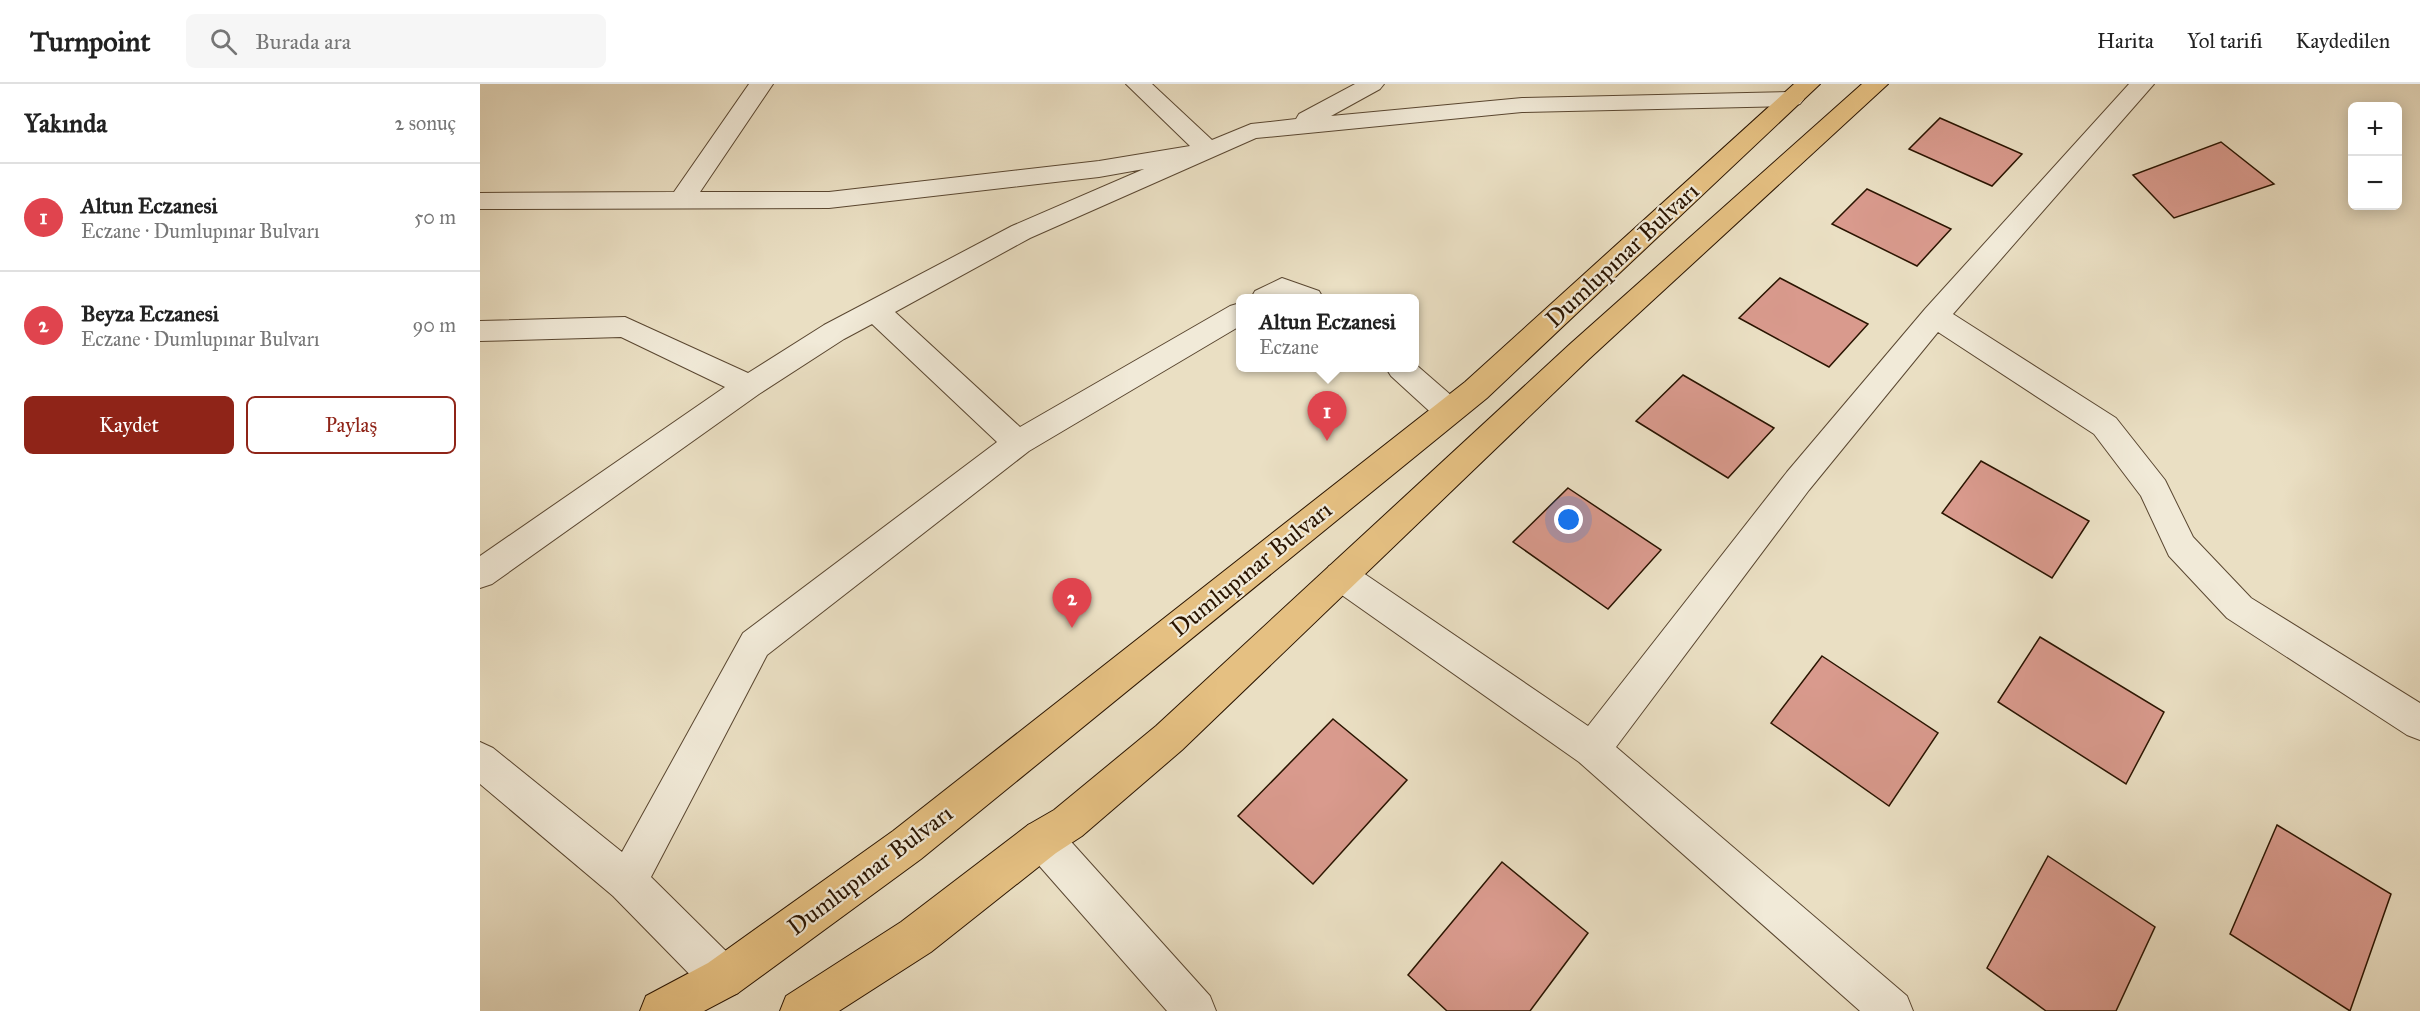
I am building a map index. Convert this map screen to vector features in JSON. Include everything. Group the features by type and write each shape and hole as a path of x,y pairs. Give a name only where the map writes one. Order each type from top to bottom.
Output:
{"main road":[{"name":"Dumlupınar Bulvarı","path":"801,1011 916,937 1042,839 1068,823 1168,738 1579,352 1876,84"},
{"name":"Dumlupınar Bulvarı","path":"661,1011 723,978 907,845 1476,390 1800,91"}],"street":[{"path":"682,200 761,84"},
{"path":"1138,84 1209,151"},
{"path":"1295,126 1372,84"},
{"path":"1592,750 1798,481 1935,316 2142,84"},
{"path":"480,574 750,386 834,332 1021,232 1209,151 1251,130 1522,105 1800,91"},
{"path":"480,201 829,200 1099,169 1209,151"},
{"path":"1272,294 1282,288 1298,294"},
{"path":"875,310 1018,443"},
{"path":"627,882 755,644 1018,443 1236,315"},
{"path":"1935,316 2105,426 2154,489 2181,546 2239,608 2420,723"},
{"path":"480,331 625,327 750,386"},
{"path":"1405,372 1449,411"},
{"path":"1341,576 1592,750 1892,1011"},
{"path":"480,760 627,882 723,978"},
{"path":"1042,839 1195,1011"}],"building":[{"path":"1940,118 2022,154 1992,186 1909,149"},
{"path":"2221,142 2274,184 2174,218 2133,175"},
{"path":"1867,189 1951,229 1917,266 1832,224"},
{"path":"1780,278 1868,324 1829,367 1739,318"},
{"path":"1683,375 1774,428 1728,478 1636,421"},
{"path":"1981,461 2089,521 2052,578 1942,513"},
{"path":"1568,488 1661,550 1608,609 1513,542"},
{"path":"2040,637 2164,712 2126,784 1998,702"},
{"path":"1822,656 1938,733 1889,806 1771,723"},
{"path":"1333,719 1407,780 1313,884 1238,816"},
{"path":"2277,825 2391,894 2350,1011 2230,934"},
{"path":"2048,856 2155,927 2116,1011 2046,1011 1987,968"},
{"path":"1502,862 1588,933 1530,1011 1447,1011 1408,975"}],"place":[{"name":"Altun Eczanesi","path":"1327,441"},
{"name":"Beyza Eczanesi","path":"1072,628"}]}
